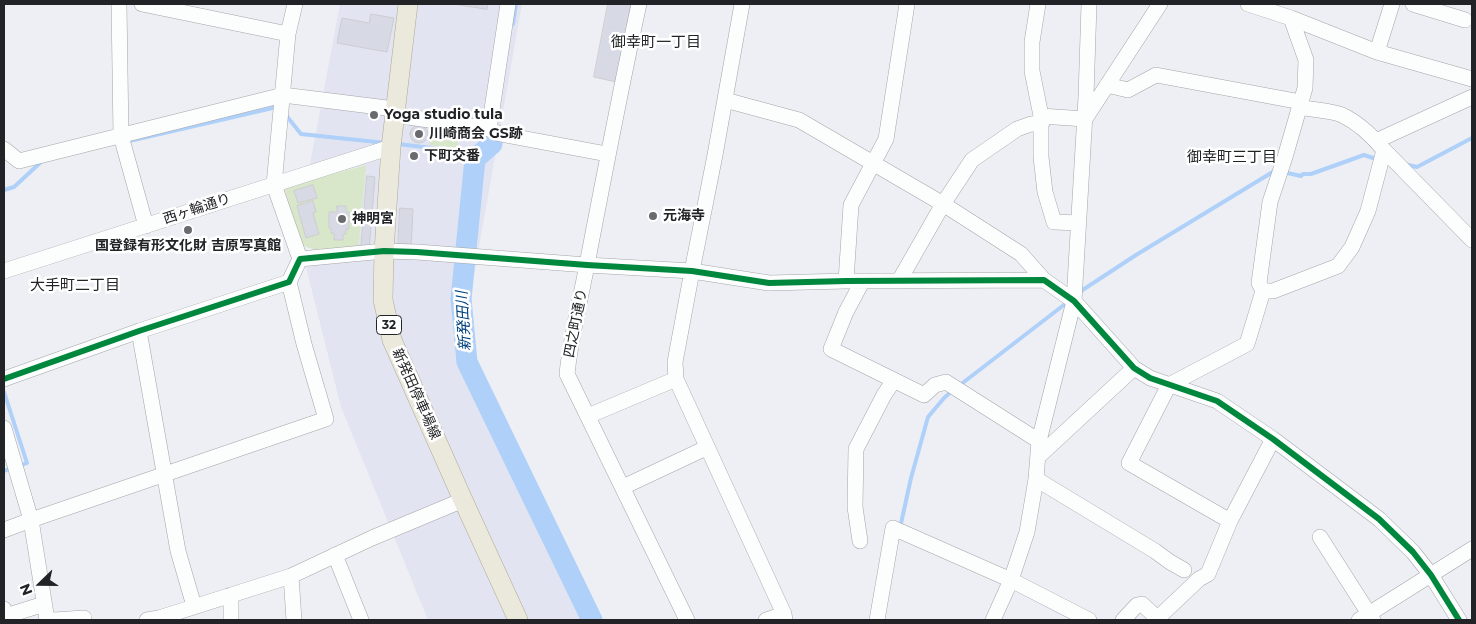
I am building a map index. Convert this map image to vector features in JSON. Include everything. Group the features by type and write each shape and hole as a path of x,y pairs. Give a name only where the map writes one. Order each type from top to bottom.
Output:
{"main road":[{"name":"新発田停車場線","path":"408,4 391,147 384,252 383,300 392,340 518,620"}],"street":[{"path":"119,4 121,136 146,226"},
{"path":"142,4 288,34"},
{"path":"4,530 326,419 288,282 300,259 274,185 288,34 295,4"},
{"path":"494,132 508,4"},
{"name":"四之町通り","path":"639,4 607,154 569,350 567,374 687,620"},
{"path":"742,4 675,362 676,379 784,617 766,620"},
{"path":"846,281 850,205 886,139 907,4"},
{"path":"1038,4 1032,42 1032,71 1041,119 1041,157 1045,192 1054,222 1079,222"},
{"path":"993,620 1011,580 1028,532 1036,479 1039,441 1074,301 1085,119 1089,4"},
{"path":"1085,119 1160,4"},
{"path":"1248,4 1291,18 1377,52 1472,79"},
{"path":"1377,52 1392,4"},
{"path":"1413,4 1466,20"},
{"path":"1230,522 1129,463 1169,385 1247,344 1263,291 1258,283 1270,202 1305,88 1306,60 1291,18"},
{"path":"1107,85 1128,90 1156,75 1341,115 1357,124 1472,240"},
{"path":"4,149 19,161 283,95 395,112 607,154"},
{"path":"1380,146 1472,97"},
{"path":"725,100 799,120 943,204 1021,254 1044,280 1074,301 1134,368 1150,378 1217,402 1273,439 1379,519 1413,552 1431,575 1459,620"},
{"path":"899,281 943,204 972,160 1017,129 1041,119 1085,119"},
{"path":"1263,291 1273,290 1338,266 1352,248 1368,211 1380,146"},
{"name":"西ヶ輪通り","path":"4,271 391,147"},
{"path":"300,259 384,252 417,252 692,271 769,283 1044,280"},
{"path":"4,379 139,331 288,282"},
{"path":"862,282 846,312 831,349 924,396 935,385 946,382 1039,441"},
{"path":"139,331 178,552 194,606"},
{"path":"1038,457 1134,368"},
{"path":"588,416 676,379"},
{"path":"860,541 855,507 856,449 884,395 894,380"},
{"path":"4,428 11,478 31,520 47,620"},
{"path":"1123,620 1137,605 1142,604 1156,617 1160,616 1200,579 1208,574 1230,522 1273,439"},
{"path":"623,487 706,448"},
{"path":"1036,479 1184,570"},
{"path":"155,620 291,576 372,538 463,500"},
{"path":"877,620 893,528 1011,580 1089,620"},
{"path":"1320,537 1367,618 1472,549"},
{"path":"335,555 361,620"},
{"path":"291,576 294,620"},
{"path":"231,595 231,620"},
{"path":"4,609 6,616 44,604"},
{"path":"54,620 84,618 84,620"}],"shaded area":[{"path":"340,4 522,4 462,343 588,620 428,620 341,407 306,267 358,253 365,165 307,180"}],"green space":[{"path":"431,126 459,130 457,149 429,145"},
{"path":"366,165 358,253 326,254 301,245 284,187"}],"building":[{"path":"454,4 488,4 487,9"},
{"path":"608,4 631,4 616,82 594,77"},
{"path":"371,14 394,18 387,52 337,43 342,18 369,23"},
{"name":"川崎商会 GS跡","path":"419,125 425,128 428,134 425,140 419,143 413,140 410,134 413,128"},
{"path":"367,176 375,177 369,251 361,250"},
{"path":"313,185 317,198 298,203 294,191"},
{"path":"313,201 316,212 313,213 319,234 306,238 297,206"},
{"path":"337,206 346,206 346,212 349,212 349,229 346,229 346,234 343,234 343,240 334,240 334,233 331,233 331,228 329,228 329,212 337,212"},
{"path":"400,208 413,209 411,250 398,250"}],"waterway":[{"name":"新発田川","path":"513,24 516,4"},
{"path":"125,142 277,107"},
{"path":"285,114 301,134 386,143"},
{"name":"新発田川","path":"492,144 494,134"},
{"path":"1404,164 1417,167 1472,138"},
{"path":"398,144 465,152 475,159"},
{"name":"新発田川","path":"492,144 475,159 461,299 467,362 592,620"},
{"path":"1283,172 1301,176 1364,155 1373,158 1378,157"},
{"path":"4,190 14,187 41,162"},
{"path":"1078,293 1136,255 1276,170"},
{"path":"960,385 1069,301"},
{"path":"900,528 911,478 928,417 952,391"},
{"path":"4,392 27,463 19,466"},
{"path":"4,471 12,468"}],"cycle path":[{"path":"4,379 139,331 289,282 300,259 384,251 692,271 769,283 1044,280 1074,301 1134,368 1150,378 1217,401 1273,439 1379,519 1413,552 1431,575 1459,620"}],"place":[{"name":"Yoga studio tula","path":"374,115"},
{"name":"川崎商会 GS跡","path":"419,134"},
{"name":"下町交番","path":"414,156"},
{"name":"元海寺","path":"653,216"},
{"name":"神明宮","path":"342,219"},
{"name":"国登録有形文化財 吉原写真館","path":"188,230"}],"district":[{"name":"御幸町一丁目","path":"656,43"},
{"name":"御幸町三丁目","path":"1232,158"},
{"name":"大手町二丁目","path":"75,286"}]}
